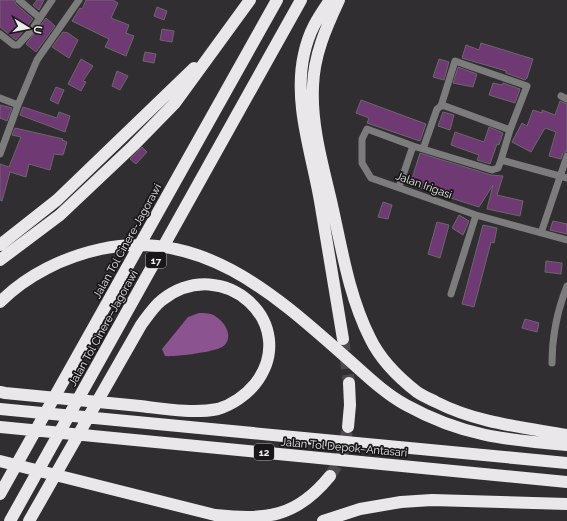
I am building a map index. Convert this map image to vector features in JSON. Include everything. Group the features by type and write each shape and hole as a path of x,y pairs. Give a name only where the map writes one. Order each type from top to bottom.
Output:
{"highway":[{"path":"0,260 60,215 133,146 175,103 250,0"},
{"name":"Jalan Tol Cinere-Jagorawi","path":"0,494 278,0"},
{"name":"Jalan Tol Cinere–Jagorawi","path":"10,521 301,0"},
{"path":"330,0 312,27 304,55 301,86 304,121 320,200 343,339"},
{"path":"338,0 324,32 316,59 313,85 313,113 317,140 352,294 370,339 391,368 418,393 449,408 487,421 567,435"},
{"path":"0,245 57,200 216,46"},
{"path":"0,302 39,273 76,255 110,248 142,245 178,249 224,265 249,278 293,311 375,383 405,405 450,426 482,435 512,440 567,445"},
{"path":"2,392 127,405 202,411 219,408 235,401 249,391 261,376 267,362 269,345 265,326 256,308 244,296 228,287 210,284 187,285 161,300 141,325 29,521"},
{"path":"348,427 350,405 349,383"},
{"name":"Jalan Tol Depok–Antasari","path":"0,409 567,463"},
{"name":"Jalan Tol Depok–Antasari","path":"0,427 567,482"},
{"path":"0,461 214,515 241,517 273,515 294,508 316,492 330,476"},
{"path":"323,521 360,509 401,502 432,500 567,504"}],"street":[{"path":"19,0 40,18"},
{"path":"0,34 14,45 18,45 23,41 52,0"},
{"path":"0,154 37,60 78,0"},
{"path":"398,187 413,146 492,170 498,168 510,130 527,86 455,61 441,106 437,109 423,149"},
{"path":"0,98 18,105"},
{"path":"441,106 510,130"},
{"name":"Jalan Irigasi","path":"413,146 367,129 362,139 362,163 371,178 476,215 567,240"},
{"path":"541,233 567,156"},
{"path":"501,160 567,178"},
{"path":"451,294 476,215"},
{"path":"552,362 552,342 555,325 567,286"}],"shaded area":[{"path":"199,313 207,313 216,316 224,324 228,334 226,343 222,347 211,351 165,356 162,349 188,317"}],"building":[{"path":"0,0 14,0 16,4 33,19 16,40 0,27"},
{"path":"37,0 44,0 39,10 33,5"},
{"path":"86,0 113,0 118,3 111,18 129,25 126,33 134,36 126,56 105,47 109,39 72,21 80,8 82,9"},
{"path":"157,7 167,11 164,20 154,16"},
{"path":"46,18 55,26 36,52 26,44"},
{"path":"162,29 174,31 172,42 160,40"},
{"path":"63,32 68,33 78,40 69,58 52,47"},
{"path":"481,43 533,59 527,78 525,80 506,73 506,71 462,58 466,45 479,50"},
{"path":"145,52 156,54 154,63 143,61"},
{"path":"81,59 93,66 83,81 86,82 81,91 68,84"},
{"path":"439,59 449,62 444,80 433,77"},
{"path":"458,67 477,74 473,87 453,83"},
{"path":"117,71 128,76 120,90 112,86"},
{"path":"493,83 502,85 503,83 520,89 515,103 489,95"},
{"path":"56,87 64,90 58,104 50,100"},
{"path":"361,100 426,124 420,141 367,123 369,118 356,113"},
{"path":"560,101 567,104 567,151 563,153 561,159 549,156 556,132 545,128 531,152 512,142 522,123 527,126 533,110 542,113 542,110 555,115"},
{"path":"0,105 12,108 7,121 0,118"},
{"path":"23,107 57,118 59,112 70,116 65,132 20,115"},
{"path":"443,112 454,115 450,130 438,126"},
{"path":"489,127 503,133 499,145 497,144 490,164 477,160 479,155 451,145 455,132 484,142"},
{"path":"15,128 63,139 62,140 67,142 63,155 54,154 50,170 29,164 26,177 10,172 2,201 0,200 0,164 9,167 21,137 12,135"},
{"path":"142,147 147,152 136,164 130,159"},
{"path":"420,153 491,175 503,176 497,195 523,201 520,216 487,209 493,185 479,207 410,185"},
{"path":"383,202 392,205 388,219 378,217"},
{"path":"459,215 469,221 463,235 452,228"},
{"path":"553,221 567,224 567,234 550,230"},
{"path":"437,222 449,225 440,258 428,254"},
{"path":"483,225 497,228 494,243 491,242 474,307 462,304"},
{"path":"546,261 562,263 561,274 545,272"},
{"path":"525,319 539,323 537,332 522,328"}],"tunnel":[{"path":"343,339 349,383"},
{"path":"330,476 341,458 348,427"}]}
